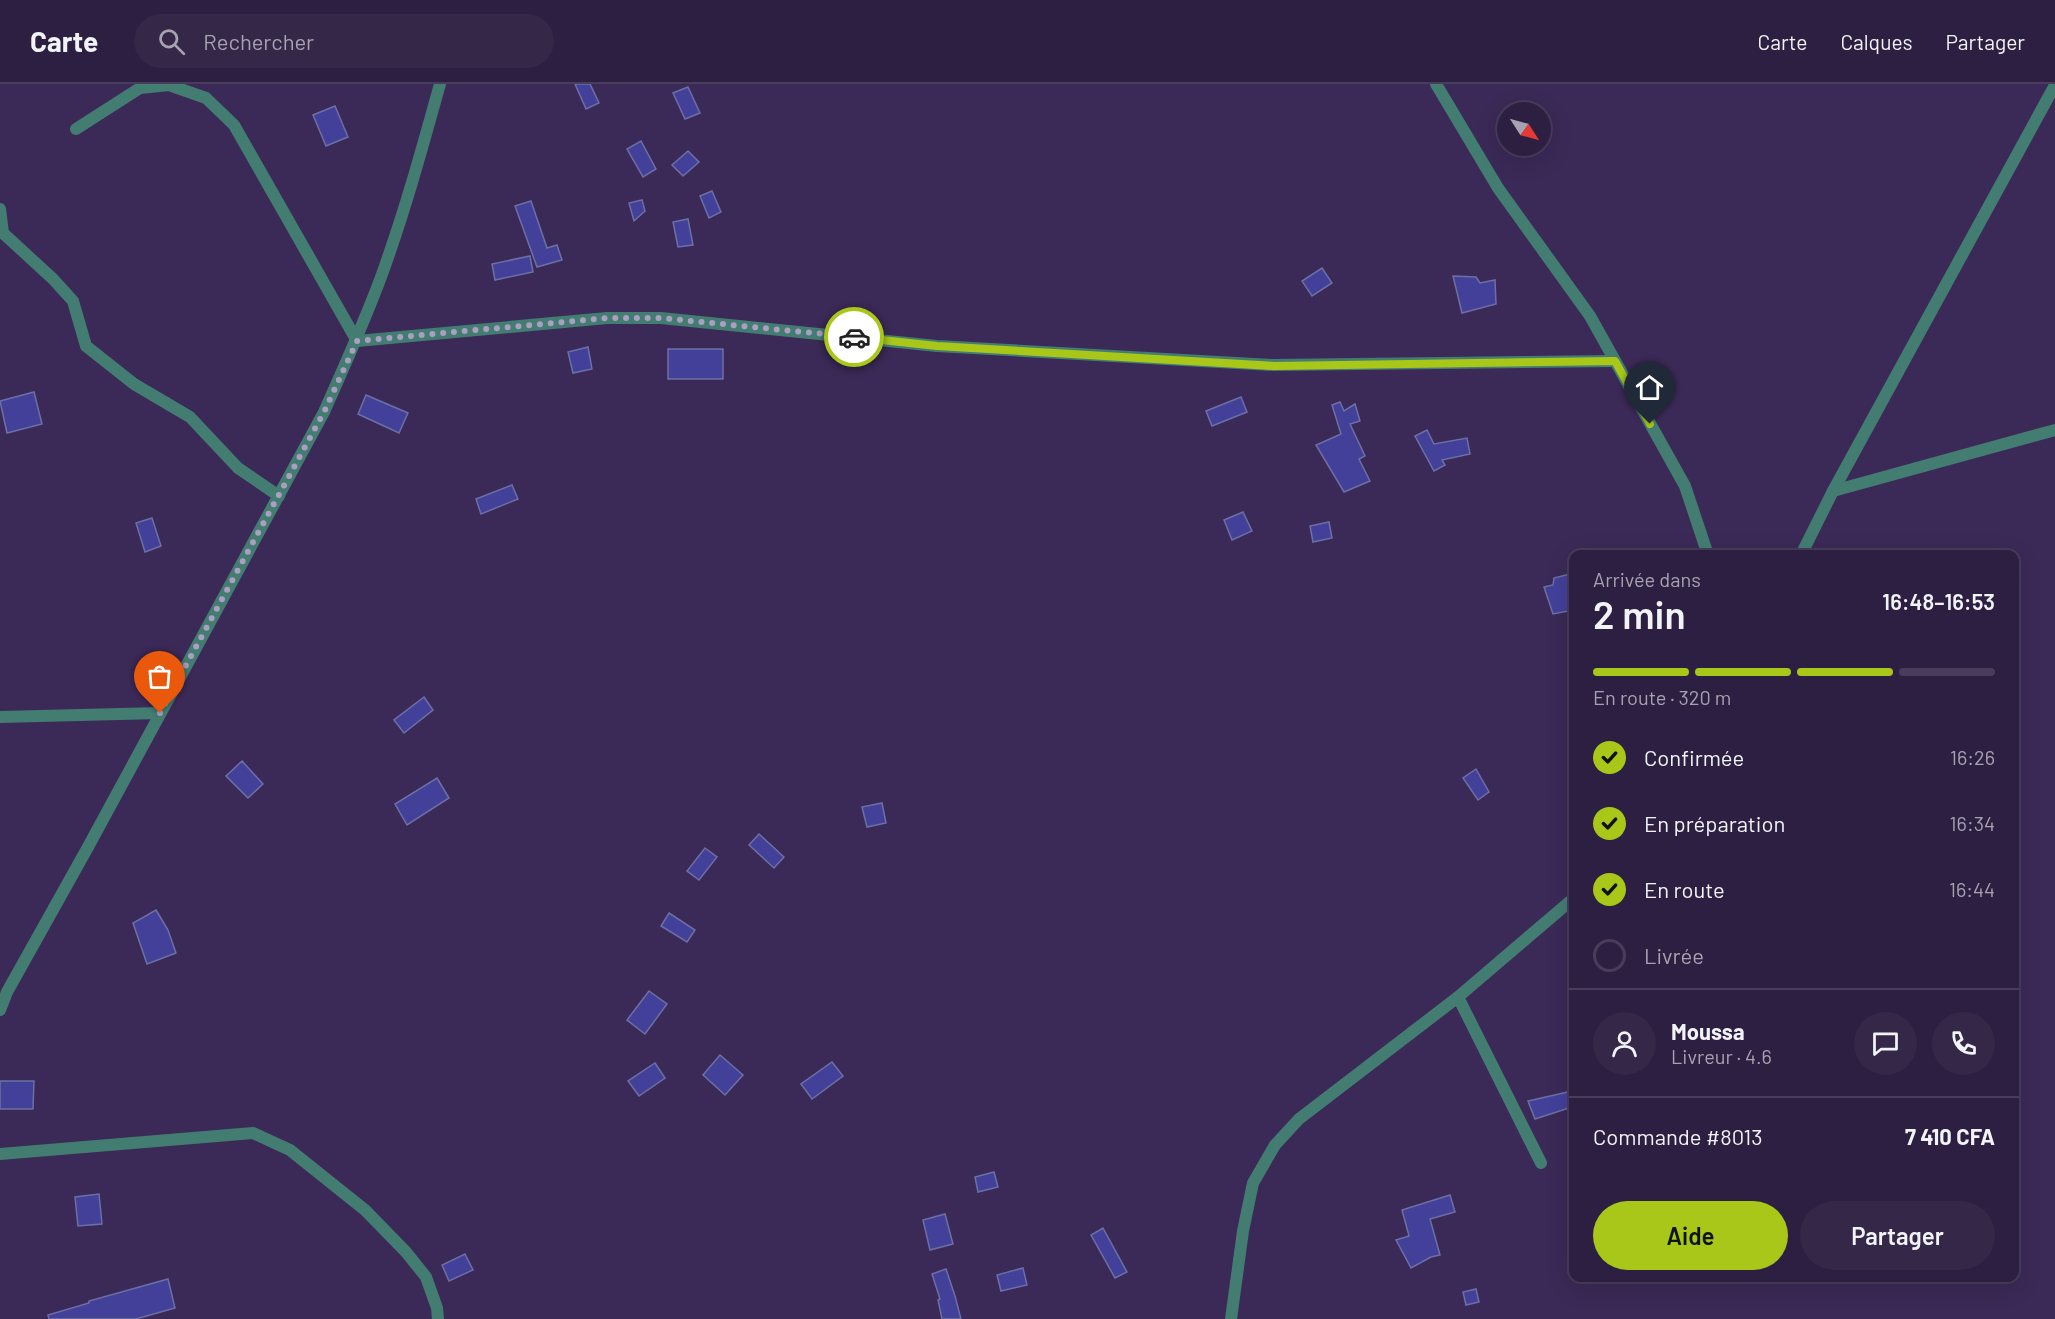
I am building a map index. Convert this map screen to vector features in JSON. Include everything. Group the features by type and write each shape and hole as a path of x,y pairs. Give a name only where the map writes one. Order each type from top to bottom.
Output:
{"street":[{"path":"0,1010 7,992 83,858 324,412 357,341 382,275 417,167 440,84"},
{"path":"1436,84 1498,188 1590,316 1685,486 1706,550"},
{"path":"76,129 140,88 169,85 206,98 234,125 357,341"},
{"path":"1804,550 1833,491 2055,85"},
{"path":"0,209 3,233 73,301 86,346 134,384 190,417 238,468 279,496"},
{"path":"357,341 607,318 661,318 937,346 1274,366 1615,361"},
{"path":"1833,491 2055,430"},
{"path":"0,717 160,713"},
{"path":"1231,1319 1243,1231 1253,1183 1275,1145 1299,1119 1458,997 1569,902"},
{"path":"1458,997 1541,1163"},
{"path":"0,1154 253,1133 290,1150 365,1210 390,1235 426,1277 437,1308 438,1319"}],"building":[{"path":"575,84 590,84 599,103 586,109"},
{"path":"688,87 700,113 685,119 673,93"},
{"path":"335,106 348,137 326,146 313,115"},
{"path":"641,141 656,169 643,177 627,149"},
{"path":"688,151 699,162 683,176 672,165"},
{"path":"712,191 721,212 709,218 700,196"},
{"path":"642,200 645,211 634,221 629,203"},
{"path":"531,201 547,248 557,245 562,260 537,267 515,206"},
{"path":"688,219 693,245 678,247 673,222"},
{"path":"530,256 533,272 495,280 492,264"},
{"path":"1322,268 1332,283 1312,296 1302,281"},
{"path":"1453,276 1476,277 1480,283 1495,280 1496,304 1462,313"},
{"path":"588,347 592,369 573,373 568,352"},
{"path":"668,349 723,349 723,379 668,379"},
{"path":"34,392 42,424 7,433 0,401"},
{"path":"366,395 408,413 399,433 358,414"},
{"path":"1241,397 1247,412 1212,426 1206,411"},
{"path":"1340,402 1344,411 1355,404 1360,421 1350,424 1365,456 1359,459 1370,481 1344,492 1316,445 1341,434 1332,405"},
{"path":"1427,430 1434,444 1467,438 1470,454 1442,460 1445,465 1434,471 1415,436"},
{"path":"512,485 518,499 481,514 476,499"},
{"path":"1243,512 1252,531 1232,540 1224,520"},
{"path":"152,518 161,546 145,552 136,523"},
{"path":"1329,522 1332,538 1313,542 1310,526"},
{"path":"1569,574 1569,611 1553,614 1544,587 1553,585 1554,578"},
{"path":"424,697 433,710 404,733 394,720"},
{"path":"242,761 263,784 248,798 226,776"},
{"path":"1476,769 1489,792 1478,800 1463,778"},
{"path":"437,778 449,798 407,825 395,804"},
{"path":"882,803 886,823 867,827 862,807"},
{"path":"759,834 784,857 774,868 749,845"},
{"path":"705,848 717,857 699,880 687,871"},
{"path":"156,910 168,930 176,953 147,964 133,923"},
{"path":"669,913 695,930 687,942 661,926"},
{"path":"649,991 667,1004 645,1034 627,1020"},
{"path":"720,1055 743,1075 725,1095 703,1075"},
{"path":"832,1062 843,1076 812,1099 801,1084"},
{"path":"655,1063 665,1078 639,1096 628,1081"},
{"path":"0,1081 34,1081 33,1109 0,1109"},
{"path":"1568,1092 1569,1108 1535,1119 1528,1101"},
{"path":"994,1172 998,1187 978,1192 975,1177"},
{"path":"99,1194 102,1224 78,1226 75,1197"},
{"path":"1450,1195 1455,1212 1430,1219 1440,1255 1431,1257 1411,1268 1396,1240 1409,1236 1402,1210"},
{"path":"945,1214 953,1244 930,1250 923,1220"},
{"path":"1103,1228 1127,1272 1115,1278 1091,1235"},
{"path":"465,1254 473,1270 449,1281 442,1265"},
{"path":"1023,1268 1027,1285 1001,1291 997,1275"},
{"path":"946,1269 961,1319 942,1319 938,1300 940,1299 932,1274"},
{"path":"168,1279 175,1308 136,1319 49,1319 48,1315 89,1303 89,1301"},
{"path":"1476,1289 1479,1302 1466,1305 1463,1292"}],"way so far":[{"path":"160,713 324,412 357,341 607,318 661,318 854,337"}],"route":[{"path":"854,337 937,346 1274,366 1615,361 1650,424"}]}
